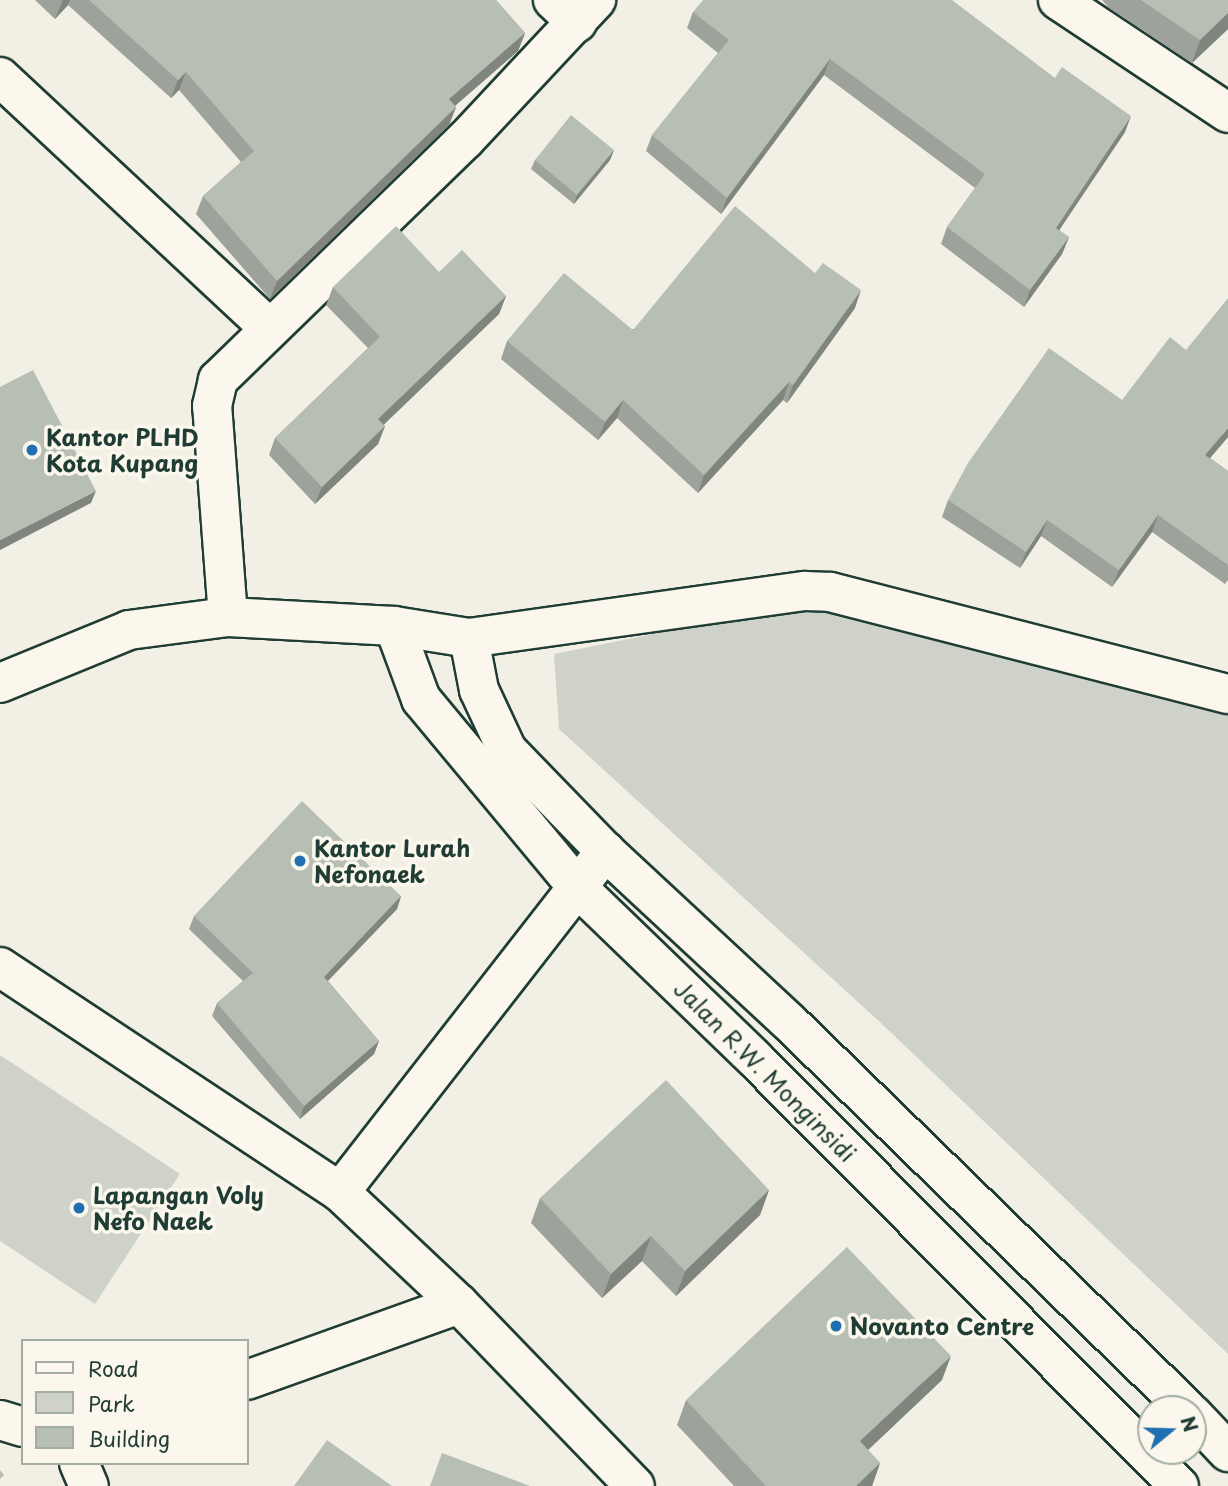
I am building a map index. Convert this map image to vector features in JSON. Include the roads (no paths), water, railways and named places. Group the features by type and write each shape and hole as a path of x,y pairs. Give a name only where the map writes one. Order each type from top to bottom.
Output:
{"street":[{"path":"1058,0 1228,113"},
{"path":"228,617 212,406 218,380 465,140 575,7"},
{"path":"0,77 269,328"},
{"path":"0,683 129,630 228,617 394,626 469,638 805,591 830,592 1228,694"},
{"name":"Jalan R.W. Monginsidi","path":"394,626 421,699 577,887 754,1058 1179,1486"},
{"name":"Jalan R.W. Monginsidi","path":"469,638 479,690 508,750 605,851 789,1022 1173,1395"},
{"path":"340,1192 605,851"},
{"path":"0,967 340,1192 459,1304 635,1486"},
{"path":"248,1380 459,1304"},
{"path":"0,1420 21,1426"},
{"path":"1207,1430 1228,1452"},
{"path":"80,1465 89,1486"}],"place":[{"name":"Kantor PLHD Kota Kupang","path":"32,450"},
{"name":"Kantor Lurah Nefonaek","path":"300,861"},
{"name":"Lapangan Voly Nefo Naek","path":"79,1208"},
{"name":"Novanto Centre","path":"836,1326"}]}
